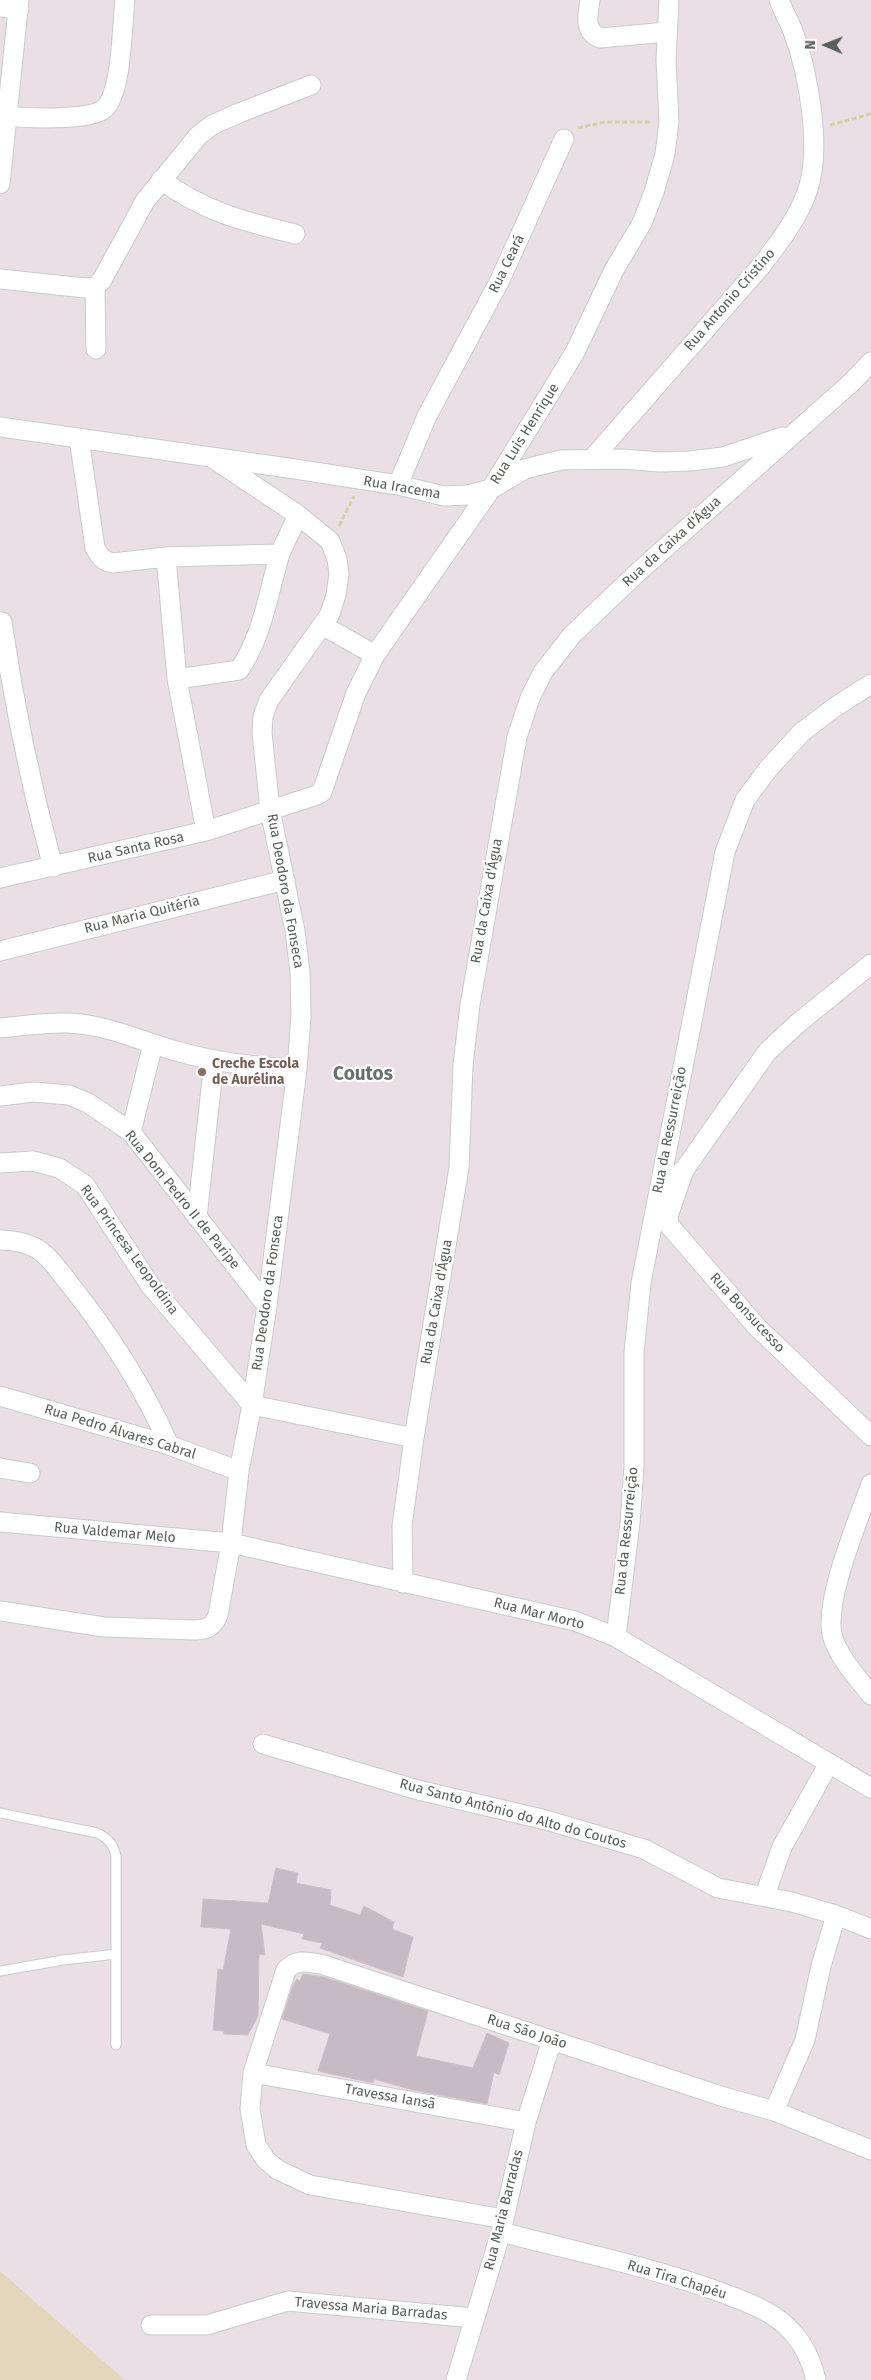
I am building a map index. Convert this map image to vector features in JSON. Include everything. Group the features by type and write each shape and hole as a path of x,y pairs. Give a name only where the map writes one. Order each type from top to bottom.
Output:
{"street":[{"path":"4,116 53,118 96,114 107,106 116,83 125,0"},
{"path":"590,0 587,24 593,35 600,38 667,32"},
{"name":"Rua Luis Henrique","path":"270,810 322,792 356,693 375,655 491,489 575,352 614,270 642,223 662,170 669,122 666,68 670,0"},
{"name":"Rua Antonio Cristino","path":"592,459 782,240 808,190 812,166 813,129 802,62 793,32 779,0"},
{"path":"0,184 13,5"},
{"path":"96,349 96,287 102,280 145,201 161,180 205,130 255,106 312,85"},
{"name":"Rua Ceará","path":"398,486 427,416 499,282 564,139"},
{"path":"161,180 179,193 213,211 295,234"},
{"path":"0,279 85,288 96,287"},
{"name":"Rua da Caixa d'Água","path":"403,1583 402,1526 414,1438 459,1168 463,1065 470,1005 515,746 530,698 544,672 572,635 637,573 852,382 871,362"},
{"name":"Rua Iracema","path":"0,427 398,486 444,496 467,495 491,489 525,469 561,460 622,459 660,462 723,457 757,447 795,432"},
{"path":"79,438 95,548 99,557 106,562 113,563 166,557 280,554"},
{"path":"210,457 298,515 330,541"},
{"path":"177,679 239,670 246,660 258,628 280,554 298,515"},
{"name":"Rua Deodoro da Fonseca","path":"0,1611 104,1627 196,1630 207,1629 213,1626 218,1615 231,1543 239,1471 252,1406 267,1306 297,1070 301,1016 300,972 285,880 270,810 262,733 263,716 269,700 330,614 336,595 339,574 337,559 330,541"},
{"path":"166,557 177,679 206,831"},
{"path":"2,622 17,716 34,798 53,867"},
{"path":"322,625 375,655"},
{"name":"Rua da Ressurreição","path":"616,1637 630,1523 634,1467 634,1353 641,1283 724,852 745,800 768,769 802,732 835,707 871,684"},
{"name":"Rua Santa Rosa","path":"0,878 206,831 270,810"},
{"name":"Rua Maria Quitéria","path":"0,951 285,880"},
{"path":"659,1188 684,1170 767,1052 797,1024 871,964"},
{"path":"0,1028 68,1023 122,1032 153,1044 214,1061 297,1070"},
{"path":"130,1132 153,1044"},
{"path":"197,1218 214,1061"},
{"name":"Rua Dom Pedro II de Paripe","path":"0,1096 34,1092 69,1096 88,1103 130,1132 267,1306"},
{"name":"Rua Princesa Leopoldina","path":"0,1163 34,1161 59,1168 85,1185 150,1284 252,1406"},
{"name":"Rua Bonsucesso","path":"684,1170 668,1216 669,1225 757,1327 871,1436"},
{"path":"0,1240 15,1241 34,1247 49,1259 97,1319 152,1409 169,1445"},
{"name":"Rua Pedro Álvares Cabral","path":"0,1396 169,1445 239,1471"},
{"path":"252,1406 414,1438"},
{"path":"0,1468 30,1473"},
{"path":"871,1484 836,1588 831,1619 832,1637 845,1661 871,1694"},
{"name":"Rua Valdemar Melo","path":"0,1522 231,1543"},
{"name":"Rua Mar Morto","path":"231,1543 575,1621 616,1637 871,1788"},
{"name":"Rua Santo Antônio do Alto do Coutos","path":"263,1744 418,1790 546,1820 644,1849 718,1888 765,1895 836,1915 871,1929"},
{"path":"765,1895 782,1847 828,1764"},
{"path":"774,2111 805,2040 821,1966 836,1915"},
{"name":"Rua São João","path":"253,2073 286,1970 292,1963 302,1961 324,1964 724,2097 774,2111 871,2150"},
{"name":"Rua Maria Barradas","path":"456,2380 502,2226 526,2122 552,2040"},
{"name":"Travessa Iansã","path":"253,2073 526,2122"},
{"name":"Rua Tira Chapéu","path":"253,2073 250,2109 256,2145 266,2160 278,2170 310,2185 502,2226 674,2276 746,2302 772,2315 793,2332 812,2362 816,2380"},
{"name":"Travessa Maria Barradas","path":"151,2325 208,2325 288,2301 474,2318"}],"lane":[{"path":"0,1813 97,1833 108,1838 114,1847 116,1856 116,2045"},
{"path":"0,1971 64,1960 116,1954"}],"path":[{"path":"813,129 871,114"},
{"path":"564,139 574,129 589,124 605,122 669,122"},
{"path":"330,541 362,481"}],"shaded area":[{"path":"0,2271 125,2380 0,2380"}],"building":[{"path":"276,1868 298,1873 296,1883 331,1890 330,1905 360,1915 364,1906 394,1922 392,1929 413,1937 403,1977 320,1948 322,1943 302,1939 304,1934 261,1924 265,1955 259,1954 258,2016 248,2035 224,2034 224,2031 213,2030 218,1969 223,1970 231,1929 201,1927 203,1899 268,1903"},
{"path":"303,1974 324,1977 428,2011 416,2056 473,2068 487,2033 509,2043 499,2075 494,2072 487,2104 413,2090 374,2079 373,2083 318,2071 330,2034 282,2019 293,1985 297,1979 300,1981"}],"place":[{"name":"Creche Escola de Aurélina","path":"202,1072"}],"district":[{"name":"Coutos","path":"363,1075"}]}
